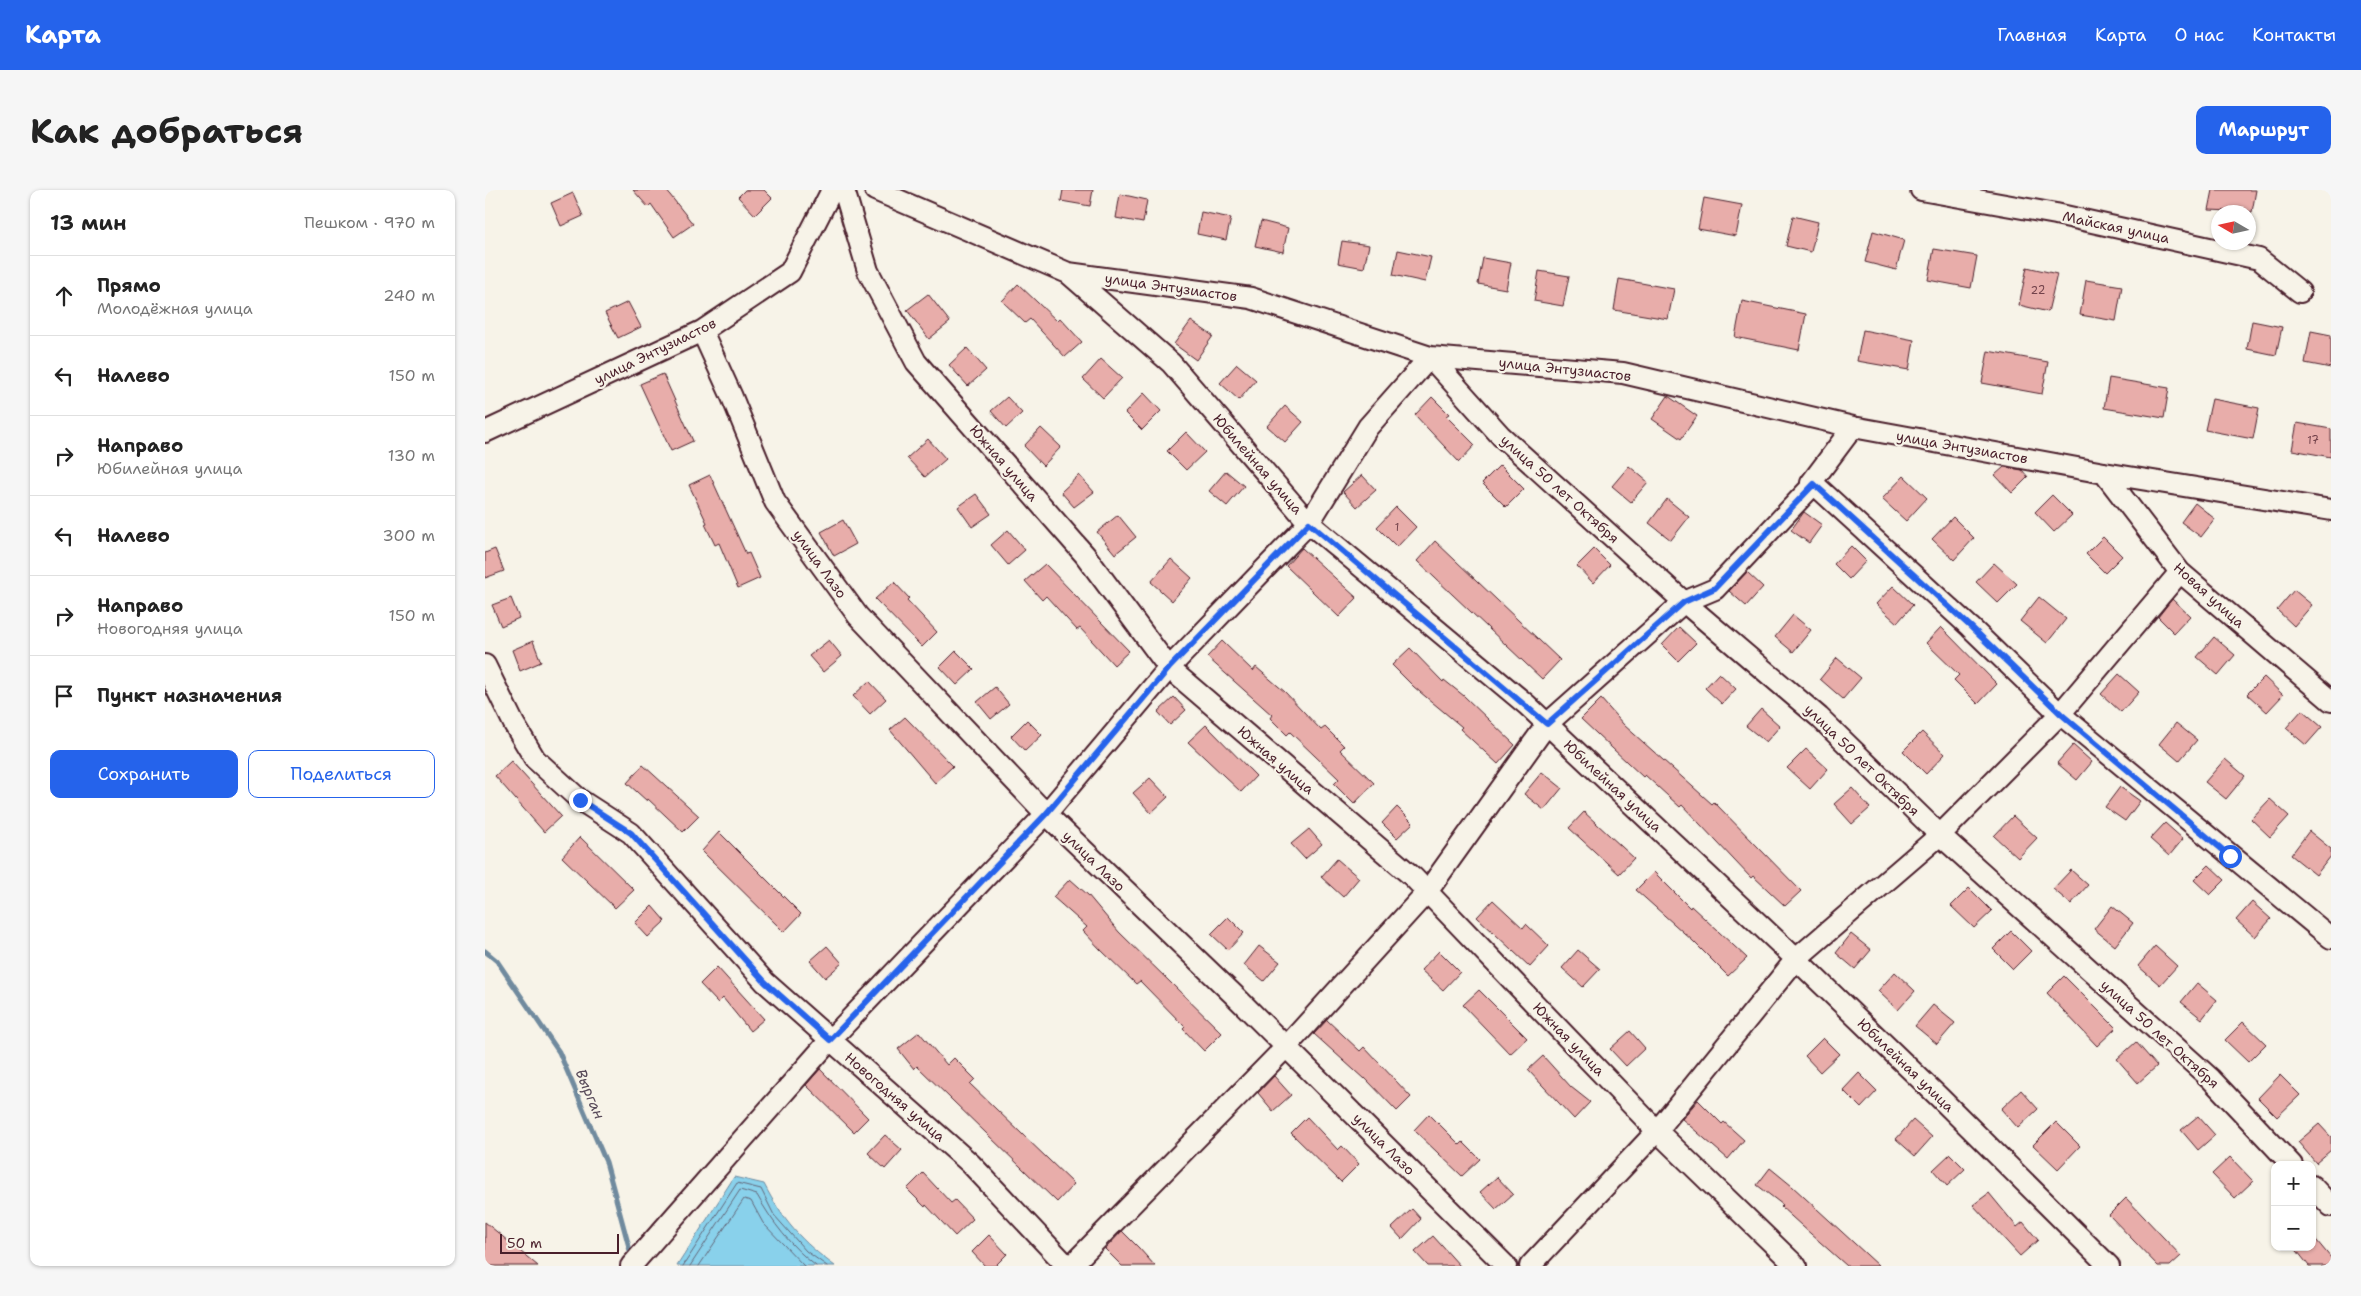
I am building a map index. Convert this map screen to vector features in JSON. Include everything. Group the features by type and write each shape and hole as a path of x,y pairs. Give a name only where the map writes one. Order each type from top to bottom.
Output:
{"street":[{"name":"улица Энтузиастов","path":"485,432 701,331 790,272 832,190"},
{"name":"Южная улица","path":"844,190 868,271 916,362 1085,555 1169,668 1427,892 1657,1131 1796,1266"},
{"name":"улица Энтузиастов","path":"875,190 1068,273 1251,298 1430,357 1623,373 1853,427 2104,473 2331,510"},
{"name":"Майская улица","path":"1921,190 2056,214 2259,259 2300,292"},
{"name":"Юбилейная улица","path":"1068,273 1171,363 1309,523 1547,724 1932,1090 2109,1266"},
{"name":"улица Лазо","path":"701,331 732,397 775,502 858,616 1046,814 1286,1047 1506,1266"},
{"path":"636,1260 830,1040 1046,814 1169,668 1309,523 1368,427 1430,357"},
{"name":"улица 50 лет Октября","path":"1430,357 1501,436 1684,602 1819,717 1940,835 2211,1079 2288,1161"},
{"path":"1853,427 1811,483 1971,627 2061,714 2331,938"},
{"name":"Новая улица","path":"2104,473 2180,572 2331,701"},
{"path":"1071,1266 1286,1047 1427,892 1547,724 1684,602 1715,588 1814,484"},
{"path":"1530,1266 1657,1131 1796,959 1940,835 2061,714 2180,572"},
{"name":"Новогодняя улица","path":"485,665 514,724 535,759 580,800 631,833 765,982 971,1164 1067,1266"},
{"path":"2316,1190 2331,1206"}],"water":[{"path":"734,1177 764,1184 778,1209 794,1230 835,1266 677,1266"}],"building":[{"path":"633,190 666,190 693,224 674,237 651,204 648,207"},
{"path":"745,190 764,190 772,198 755,215 738,197"},
{"path":"1063,190 1093,190 1090,206 1061,201"},
{"path":"2213,190 2256,190 2253,205 2211,205 2211,210 2209,210"},
{"path":"573,193 583,216 561,226 551,203"},
{"path":"1120,194 1147,200 1143,223 1116,218"},
{"path":"1704,198 1742,205 1736,236 1698,229"},
{"path":"1201,212 1231,218 1226,240 1197,234"},
{"path":"1793,216 1818,222 1811,252 1786,246"},
{"path":"1261,221 1288,228 1283,252 1255,246"},
{"path":"1873,231 1904,240 1896,270 1865,262"},
{"path":"1342,241 1369,245 1364,268 1338,263"},
{"path":"1934,249 1977,256 1971,288 1928,280"},
{"path":"1398,250 1431,257 1425,282 1393,275"},
{"path":"1483,258 1511,263 1506,289 1478,284"},
{"path":"2027,267 2057,274 2048,312 2019,305"},
{"path":"1539,271 1569,276 1563,306 1534,301"},
{"path":"1619,279 1674,289 1668,319 1614,310"},
{"path":"2086,280 2122,286 2116,321 2080,315"},
{"path":"1018,284 1057,321 1060,318 1082,342 1065,357 1030,319 1025,323 1002,301"},
{"path":"928,294 950,322 929,339 907,310"},
{"path":"1742,301 1806,314 1799,350 1735,337"},
{"path":"628,302 641,327 618,338 605,313"},
{"path":"1191,321 1213,336 1196,360 1174,344"},
{"path":"2252,321 2282,327 2276,355 2247,349"},
{"path":"1863,330 1914,340 1909,370 1857,361"},
{"path":"2311,331 2331,335 2331,368 2305,363"},
{"path":"967,348 986,370 968,386 949,365"},
{"path":"1988,351 2048,362 2042,394 1982,383"},
{"path":"1101,359 1122,378 1103,398 1083,379"},
{"path":"1237,364 1256,380 1239,400 1220,383"},
{"path":"663,374 693,441 671,451 640,384"},
{"path":"2109,378 2169,388 2164,418 2104,408"},
{"path":"1144,393 1161,411 1142,430 1125,413"},
{"path":"1668,396 1697,416 1681,439 1652,419"},
{"path":"1007,397 1022,413 1006,428 991,411"},
{"path":"1432,397 1449,414 1446,416 1475,445 1459,462 1415,415"},
{"path":"2212,399 2259,408 2253,439 2205,430"},
{"path":"1285,406 1303,422 1285,442 1267,426"},
{"path":"2297,423 2331,429 2331,457 2292,450"},
{"path":"1041,428 1061,447 1043,466 1024,446"},
{"path":"1186,432 1205,452 1186,470 1167,451"},
{"path":"928,439 946,459 925,477 907,458"},
{"path":"1500,465 1524,489 1506,507 1482,483"},
{"path":"1629,466 1648,482 1631,502 1612,486"},
{"path":"2004,467 2022,470 2028,477 2012,493 1995,475"},
{"path":"1226,471 1244,486 1227,506 1209,491"},
{"path":"710,475 746,554 749,553 760,578 738,588 719,543 715,545 705,524 707,523 689,485"},
{"path":"1079,475 1094,492 1074,507 1061,492"},
{"path":"1362,475 1376,490 1357,507 1343,492"},
{"path":"1904,476 1927,498 1906,521 1882,499"},
{"path":"976,494 991,514 972,527 958,507"},
{"path":"2052,495 2072,515 2054,532 2035,512"},
{"path":"1667,499 1689,517 1671,540 1649,523"},
{"path":"2195,503 2215,519 2201,537 2181,522"},
{"path":"1396,507 1416,527 1397,547 1377,527"},
{"path":"1804,512 1822,525 1809,543 1791,530"},
{"path":"1118,515 1136,537 1115,554 1097,532"},
{"path":"1953,517 1974,538 1954,560 1932,539"},
{"path":"843,520 856,544 834,556 821,532"},
{"path":"1008,530 1025,550 1008,565 991,545"},
{"path":"2103,537 2122,556 2105,573 2086,554"},
{"path":"1435,541 1560,660 1542,679 1417,561"},
{"path":"1851,546 1866,561 1849,579 1834,564"},
{"path":"1302,548 1357,598 1339,617 1286,566"},
{"path":"495,549 504,571 485,578 485,553"},
{"path":"1594,549 1610,565 1593,583 1577,566"},
{"path":"1171,559 1192,578 1172,601 1151,582"},
{"path":"1994,563 2017,584 1998,603 1976,582"},
{"path":"1045,564 1129,651 1114,665 1080,628 1077,630 1046,596 1042,600 1025,581"},
{"path":"1747,572 1763,587 1746,606 1729,591"},
{"path":"894,582 909,598 907,600 937,632 922,647 875,599"},
{"path":"1893,586 1913,605 1897,623 1876,604"},
{"path":"2294,590 2312,605 2294,626 2277,610"},
{"path":"2039,597 2066,619 2047,643 2020,621"},
{"path":"511,598 519,618 501,626 492,605"},
{"path":"2172,599 2190,616 2174,633 2158,617"},
{"path":"1793,615 1811,630 1793,652 1775,637"},
{"path":"1679,627 1696,643 1678,661 1662,645"},
{"path":"1941,627 1997,684 1978,704 1954,680 1959,675 1926,643"},
{"path":"2214,637 2235,655 2218,675 2197,657"},
{"path":"829,640 842,656 823,672 809,656"},
{"path":"533,641 541,662 520,671 512,650"},
{"path":"1222,641 1253,671 1256,667 1285,692 1321,730 1325,727 1344,746 1340,750 1374,783 1354,804 1334,784 1339,779 1290,732 1287,735 1270,718 1272,715 1207,657"},
{"path":"1410,648 1443,682 1444,680 1464,696 1515,745 1498,764 1460,729 1462,727 1414,687 1392,665"},
{"path":"956,651 974,669 957,685 940,667"},
{"path":"1837,658 1861,678 1843,699 1820,679"},
{"path":"1719,673 1736,689 1722,704 1705,688"},
{"path":"2119,674 2139,692 2121,712 2101,694"},
{"path":"2264,677 2283,695 2267,712 2247,694"},
{"path":"869,681 886,699 870,714 853,696"},
{"path":"995,687 1009,704 991,719 977,702"},
{"path":"1174,697 1186,710 1170,725 1158,712"},
{"path":"1601,699 1624,725 1712,804 1714,802 1801,891 1785,906 1753,876 1751,878 1682,805 1680,807 1645,775 1643,777 1581,719"},
{"path":"1761,709 1780,726 1766,742 1746,726"},
{"path":"2302,710 2322,727 2306,745 2286,728"},
{"path":"905,717 953,766 935,783 890,730"},
{"path":"1027,720 1042,735 1025,751 1011,736"},
{"path":"2176,723 2197,740 2179,761 2159,744"},
{"path":"1206,725 1256,776 1241,792 1188,742"},
{"path":"1922,732 1945,754 1926,774 1903,751"},
{"path":"2073,745 2092,762 2077,780 2057,763"},
{"path":"1806,749 1828,769 1810,789 1787,768"},
{"path":"2225,759 2245,776 2226,799 2205,782"},
{"path":"511,761 561,816 544,832 495,776"},
{"path":"643,765 699,816 683,832 648,799 647,801 627,783"},
{"path":"1542,772 1562,788 1544,810 1524,794"},
{"path":"1150,778 1168,797 1151,813 1133,793"},
{"path":"2120,787 2140,801 2125,821 2105,807"},
{"path":"1852,788 1870,808 1852,824 1834,804"},
{"path":"2270,799 2289,816 2270,837 2251,819"},
{"path":"1397,807 1413,823 1397,838 1382,823"},
{"path":"1584,812 1634,858 1619,874 1569,828"},
{"path":"2013,816 2037,838 2018,858 1994,836"},
{"path":"2165,823 2183,839 2169,856 2150,839"},
{"path":"1309,829 1322,844 1305,859 1291,844"},
{"path":"2309,831 2331,849 2331,856 2316,875 2291,855"},
{"path":"719,832 801,914 784,932 702,851"},
{"path":"580,837 634,890 615,908 562,857"},
{"path":"1337,859 1359,878 1343,897 1321,877"},
{"path":"2209,865 2225,880 2210,895 2194,880"},
{"path":"2071,870 2088,885 2071,904 2053,889"},
{"path":"1654,872 1690,908 1691,906 1747,958 1728,976 1693,941 1636,890"},
{"path":"1070,879 1088,895 1119,932 1222,1033 1204,1051 1183,1029 1185,1027 1140,981 1136,984 1083,931 1087,927 1053,897"},
{"path":"1969,888 1992,911 1974,928 1951,906"},
{"path":"1493,900 1523,928 1526,924 1549,946 1530,967 1477,917"},
{"path":"2252,902 2271,919 2255,937 2236,920"},
{"path":"652,906 665,921 648,937 635,923"},
{"path":"2112,906 2133,923 2115,946 2094,929"},
{"path":"1228,917 1244,933 1228,950 1211,934"},
{"path":"2011,931 2031,951 2013,969 1993,949"},
{"path":"1851,934 1871,950 1855,969 1836,953"},
{"path":"827,946 842,963 825,978 810,961"},
{"path":"1259,946 1280,962 1264,981 1244,965"},
{"path":"2155,946 2177,966 2160,985 2138,966"},
{"path":"1578,950 1600,969 1583,987 1562,968"},
{"path":"1439,951 1460,972 1443,990 1421,970"},
{"path":"717,967 764,1019 750,1031 723,998 718,1003 700,984"},
{"path":"1895,972 1915,991 1898,1010 1878,991"},
{"path":"2064,976 2116,1028 2097,1046 2047,993"},
{"path":"2197,983 2217,1000 2202,1019 2181,1002"},
{"path":"1479,990 1527,1038 1510,1054 1463,1005"},
{"path":"1933,1005 1955,1023 1937,1044 1915,1026"},
{"path":"1327,1020 1360,1051 1364,1047 1411,1097 1397,1111 1365,1078 1314,1034"},
{"path":"2243,1022 2266,1044 2248,1062 2225,1040"},
{"path":"1630,1031 1645,1048 1626,1066 1610,1049"},
{"path":"919,1032 947,1065 954,1058 975,1079 970,1084 1074,1184 1057,1202 917,1066 914,1069 898,1049"},
{"path":"1823,1038 1839,1054 1820,1072 1805,1056"},
{"path":"2136,1042 2157,1066 2138,1083 2117,1059"},
{"path":"1543,1056 1571,1087 1590,1102 1574,1119 1528,1070"},
{"path":"820,1069 868,1118 854,1132 806,1085"},
{"path":"1859,1073 1877,1091 1861,1108 1843,1090"},
{"path":"2280,1075 2300,1095 2277,1117 2258,1098"},
{"path":"1274,1076 1291,1095 1273,1111 1258,1093"},
{"path":"2021,1090 2038,1109 2018,1128 2001,1109"},
{"path":"1698,1100 1722,1124 1724,1122 1744,1140 1728,1159 1682,1119"},
{"path":"1429,1114 1460,1145 1463,1142 1480,1159 1462,1176 1414,1130"},
{"path":"2198,1116 2215,1135 2198,1150 2181,1130"},
{"path":"1307,1117 1338,1150 1342,1146 1359,1164 1341,1182 1291,1133"},
{"path":"1913,1120 1932,1137 1915,1156 1896,1139"},
{"path":"2056,1122 2080,1146 2058,1169 2033,1145"},
{"path":"2319,1124 2331,1137 2331,1150 2316,1163 2298,1142"},
{"path":"885,1135 902,1150 885,1169 868,1153"},
{"path":"1950,1154 1965,1169 1947,1186 1933,1170"},
{"path":"2230,1157 2253,1181 2235,1198 2212,1174"},
{"path":"1770,1168 1879,1266 1847,1266 1802,1226 1781,1207 1783,1205 1757,1185"},
{"path":"923,1173 951,1203 955,1200 973,1219 955,1236 926,1205 925,1207 907,1189"},
{"path":"1497,1177 1513,1194 1496,1209 1480,1192"},
{"path":"1989,1193 2017,1227 2023,1222 2038,1240 2020,1256 1973,1205"},
{"path":"2126,1198 2181,1256 2170,1266 2158,1266 2109,1215"},
{"path":"1412,1209 1421,1219 1402,1239 1392,1228"},
{"path":"485,1222 538,1266 485,1266"},
{"path":"1122,1231 1155,1266 1122,1266 1105,1249"},
{"path":"989,1235 1007,1254 995,1266 985,1266 972,1252"},
{"path":"1433,1236 1460,1266 1428,1266 1415,1252"},
{"path":"2316,1240 2331,1258 2331,1262 2326,1266 2309,1266 2297,1251 2316,1251"}],"waterway":[{"name":"Вырган","path":"485,951 497,961 559,1052 606,1162 632,1258"}],"route":[{"path":"580,800 631,833 765,982 830,1040 1046,814 1169,668 1309,523 1527,705 1547,724 1684,602 1715,588 1814,484 1971,627 2061,714 2230,856"}]}
